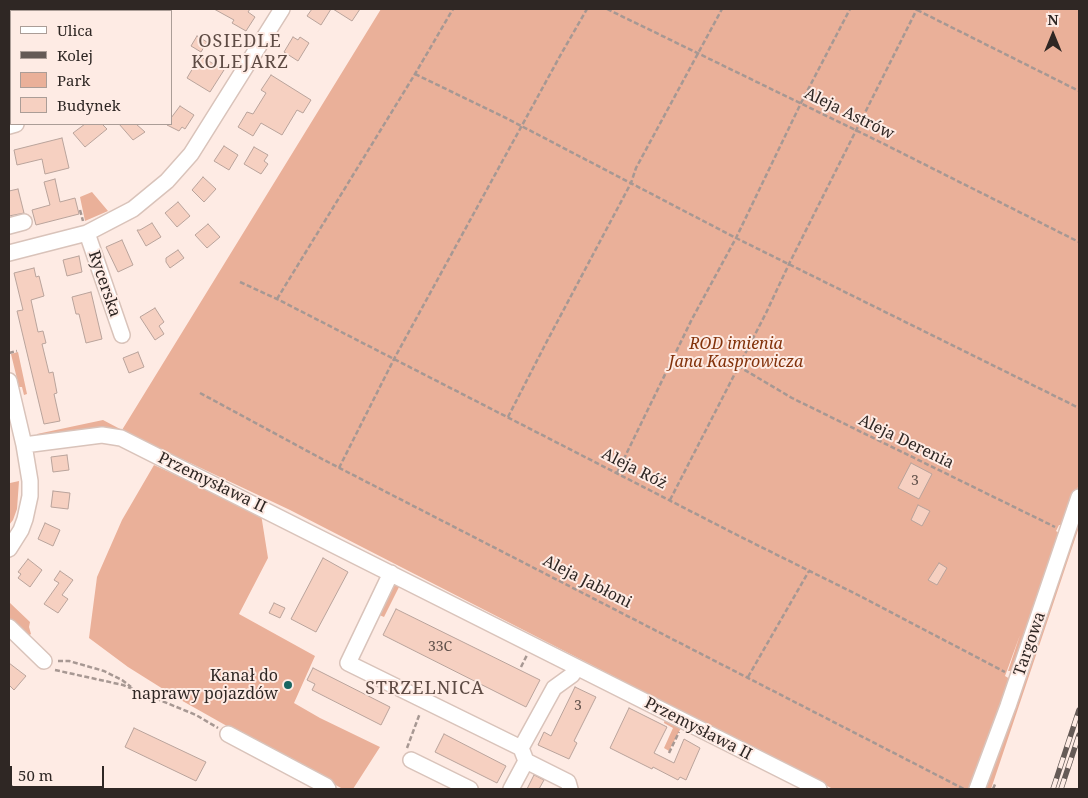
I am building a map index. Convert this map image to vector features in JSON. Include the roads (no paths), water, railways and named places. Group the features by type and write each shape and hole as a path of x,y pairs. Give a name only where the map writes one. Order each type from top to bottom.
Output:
{"street":[{"path":"9,253 86,229 133,209 167,181 191,154 282,9"},
{"name":"Rycerska","path":"86,229 122,335"},
{"path":"9,380 30,481 30,496 21,530 9,549"},
{"name":"Przemysława II","path":"24,445 102,435 115,436 819,789"},
{"name":"Targowa","path":"977,789 1018,677 1079,497"},
{"path":"391,573 348,663 425,700 523,755 568,782 570,789"},
{"path":"9,627 44,661"},
{"path":"511,789 523,755 554,688 572,675 577,668"},
{"path":"228,734 326,786 328,789"},
{"path":"410,760 470,789"}],"railway":[{"path":"1053,789 1079,710"},
{"path":"1061,789 1079,735"},
{"path":"9,786 12,789"}],"place":[{"name":"Kanał do naprawy pojazdów","path":"288,685"}],"district":[{"name":"OSIEDLE KOLEJARZ","path":"240,52"},
{"name":"STRZELNICA","path":"425,689"}],"park label":[{"name":"ROD imienia Jana Kasprowicza","path":"736,353"}]}
